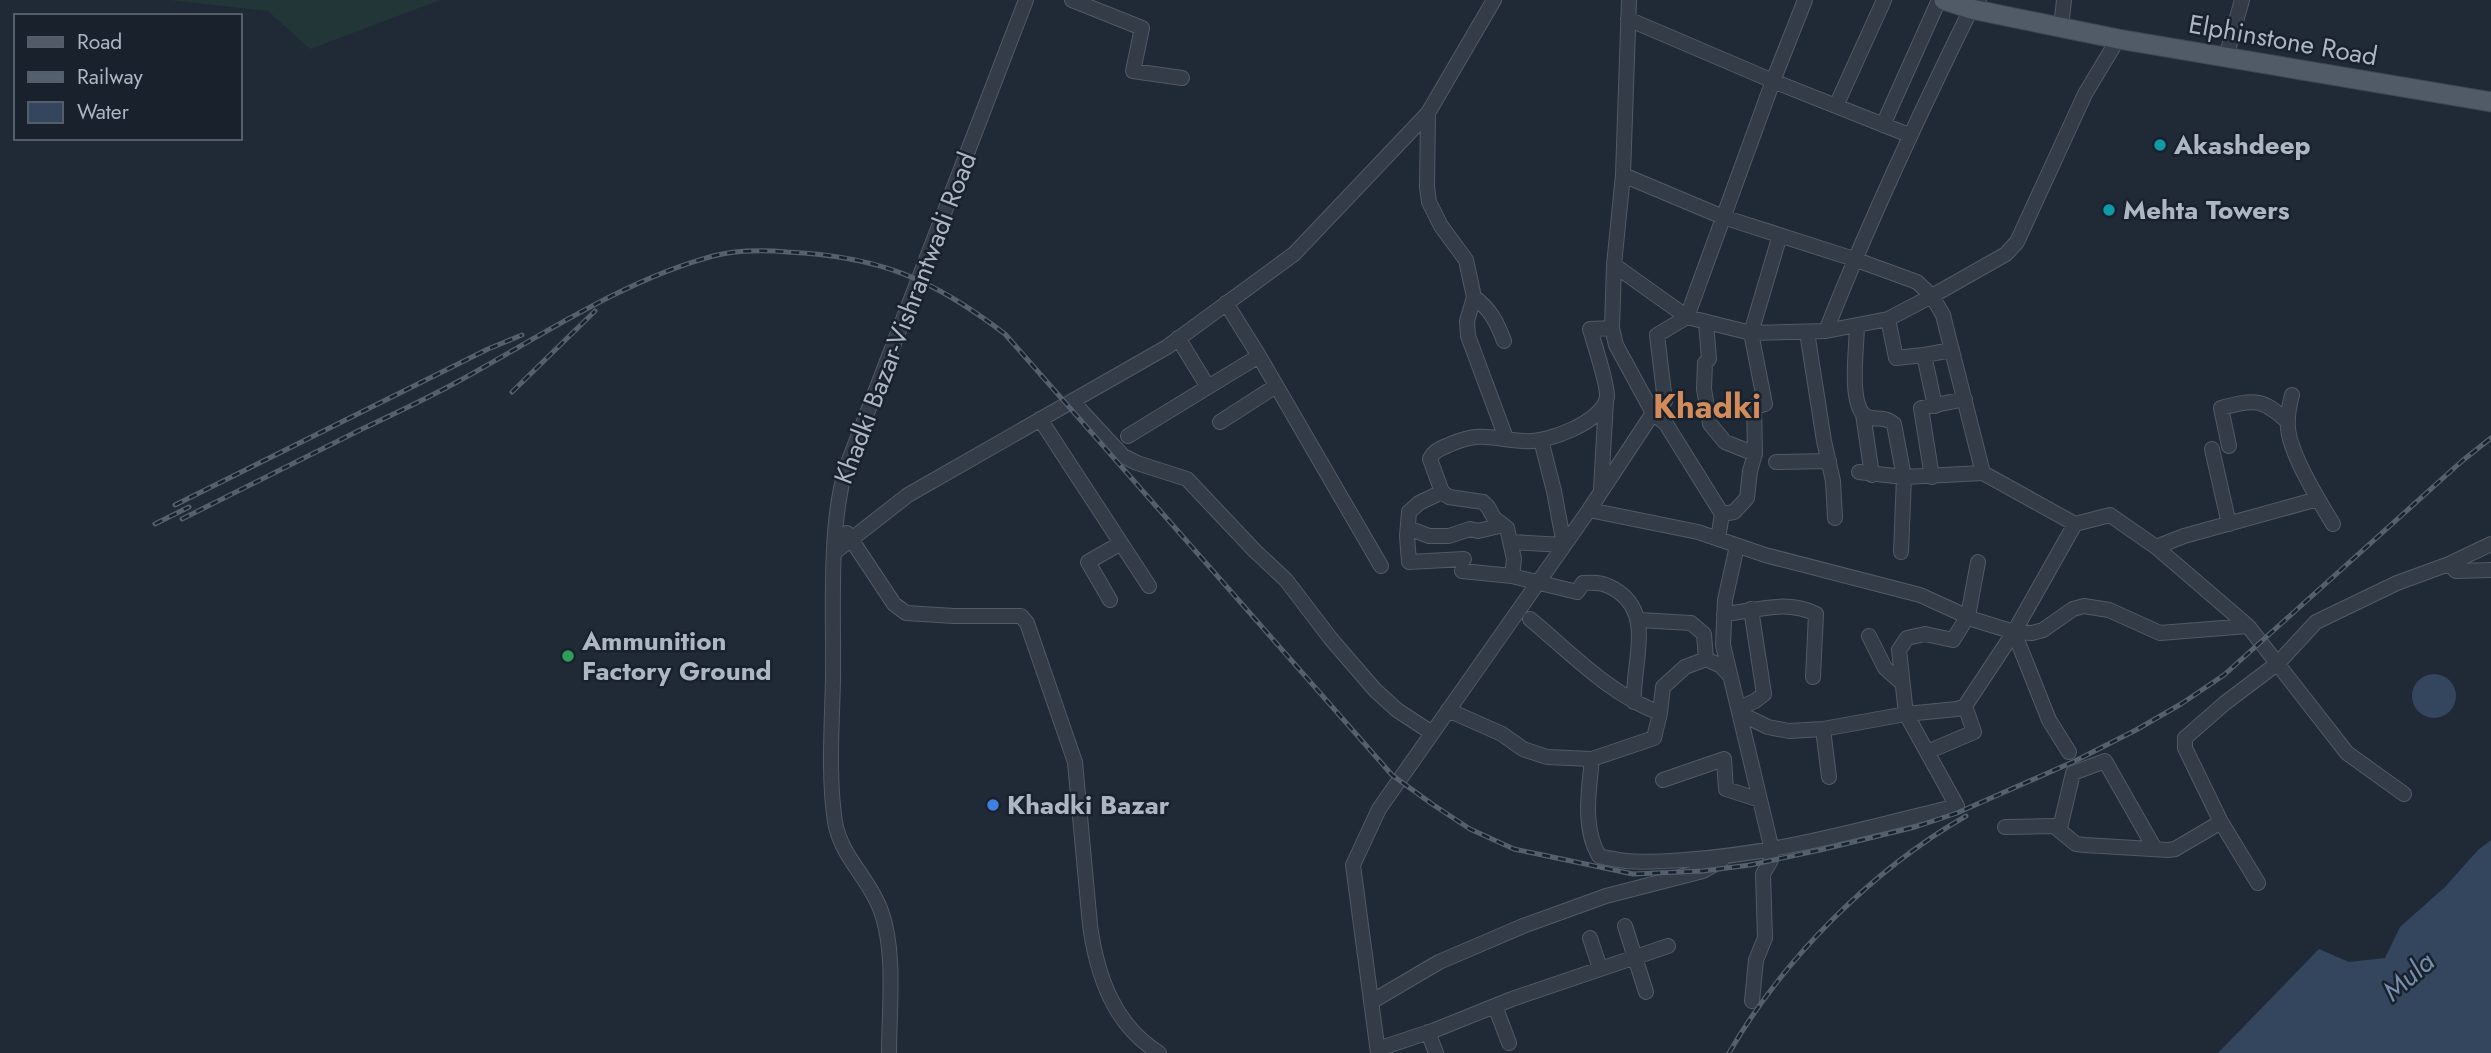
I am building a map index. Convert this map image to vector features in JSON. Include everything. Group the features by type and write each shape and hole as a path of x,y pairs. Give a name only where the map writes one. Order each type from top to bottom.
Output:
{"main road":[{"name":"Elphinstone Road","path":"1944,0 1975,4 2118,39 2491,103"}],"street":[{"name":"Khadki Bazar-Vishrantwadi Road","path":"889,1053 888,944 881,911 870,888 846,852 835,823 832,767 838,495 846,468 1026,0"},
{"path":"1072,0 1142,28 1133,71 1182,78"},
{"path":"835,552 908,495 1178,338 1294,254 1428,113 1494,0"},
{"path":"1629,0 1623,176 1614,265 1612,328 1616,345 1653,413 1666,424 1722,514 1718,539"},
{"path":"1668,946 1495,1006 1378,1051 1353,865 1379,809 1589,510 1653,413 1665,401 1657,335 1686,317 1805,0"},
{"path":"1836,106 1884,0"},
{"path":"1882,125 1939,0"},
{"path":"2061,27 2063,0"},
{"path":"2226,57 2242,0"},
{"path":"1826,331 1854,259 1909,135 1975,4"},
{"path":"1628,19 1909,135"},
{"path":"1614,265 1686,317 1751,333 1826,331 1888,319 2006,254 2017,242 2085,94 2118,39"},
{"path":"1428,113 1429,202 1441,226 1466,261 1474,297 1468,321 1468,335 1506,438"},
{"path":"1623,176 1723,217 1917,282 1932,296 1942,315 1983,473"},
{"path":"1722,514 1734,512 1747,498 1749,471 1755,454 1754,407 1765,404 1751,333 1780,235"},
{"path":"1474,297 1495,318 1504,341"},
{"path":"1226,303 1381,566"},
{"path":"1888,319 1896,358 1952,349"},
{"path":"1706,322 1709,359 1705,363 1704,388 1710,424 1726,442 1755,454"},
{"path":"1857,325 1855,390 1863,414 1866,474 1932,477 1983,473 2074,524 2110,515 2156,547 2248,626 2347,752 2404,794"},
{"path":"1601,491 1607,394 1590,329 1612,328"},
{"path":"1807,332 1833,481 1835,518"},
{"path":"1178,338 1208,387"},
{"path":"1924,355 1935,406"},
{"path":"1128,436 1259,356"},
{"path":"1220,422 1276,386"},
{"path":"2292,395 2288,422 2291,442 2333,524"},
{"path":"1932,477 1921,408 1965,399"},
{"path":"1512,576 1514,559 1507,528 1494,518 1483,502 1449,497 1442,492 1430,464 1433,453 1483,435 1527,442 1541,440 1596,416 1606,400"},
{"path":"1072,401 1123,456 1187,479 1286,580 1331,639 1375,690 1397,710 1432,733"},
{"path":"2229,446 2221,408 2260,402 2271,406 2288,422"},
{"path":"1863,414 1870,419 1885,418 1894,424 1904,477 1901,552"},
{"path":"1040,419 1149,586"},
{"path":"1541,440 1564,545"},
{"path":"2212,449 2229,524"},
{"path":"1776,462 1829,461"},
{"path":"1442,492 1419,503 1409,512 1409,562 1463,565 1577,592 1583,583 1602,582 1631,601 1639,620 1634,702"},
{"path":"2156,547 2318,499"},
{"path":"1589,510 1698,533 1765,555 1920,594 1968,616 2014,632 2032,633 2043,630 2073,609 2084,606 2109,610 2160,633 2248,626"},
{"path":"837,522 853,539 894,604 906,613 1021,616 1027,623 1075,762 1093,950 1111,1003 1126,1024 1159,1053"},
{"path":"1740,711 1768,727 1789,731 1824,729 1965,706 2014,632 2074,524"},
{"path":"1408,528 1429,536 1449,536 1470,529 1478,531 1503,525"},
{"path":"1511,542 1564,545"},
{"path":"1110,600 1088,562 1121,543"},
{"path":"2258,883 2221,822 2183,741 2225,703 2278,663 2316,622 2397,583 2449,564 2491,544"},
{"path":"1737,546 1725,600 1723,645 1772,850 1771,860 1763,874 1765,938 1756,960 1752,1001"},
{"path":"1592,759 1588,819 1594,848 1598,856 1635,863 1731,856 1772,850 1957,806 1906,714 1899,650 1907,638 1925,634 1953,640 1968,616 1978,562"},
{"path":"2449,564 2456,571 2491,570"},
{"path":"1724,614 1767,607 1803,607 1816,614 1813,677"},
{"path":"1740,711 1764,694 1751,609"},
{"path":"1530,619 1634,702 1660,713"},
{"path":"1639,620 1691,623 1704,634 1706,659"},
{"path":"2014,632 2049,720 2069,752"},
{"path":"1869,636 1885,668 1902,683"},
{"path":"1448,710 1502,734 1522,749 1546,757 1592,759 1654,738 1663,687 1685,667 1706,659 1721,666 1731,677"},
{"path":"1927,752 1974,732 1965,706"},
{"path":"1824,729 1829,777"},
{"path":"1663,780 1724,759 1726,789 1760,800"},
{"path":"2060,828 2073,773 2105,761 2155,849"},
{"path":"2005,827 2046,824 2060,828 2076,844 2175,849 2221,822"},
{"path":"1371,1002 1439,962 1523,926 1606,896 1703,871 1731,856"},
{"path":"1625,926 1646,992"},
{"path":"1590,938 1600,968"},
{"path":"1495,1006 1509,1043"},
{"path":"1428,1032 1436,1053"}],"green space":[{"path":"170,0 440,0 310,49 268,11"}],"water":[{"path":"2434,674 2449,681 2456,696 2449,711 2434,718 2419,711 2412,696 2419,681"},
{"name":"Mula","path":"2491,840 2491,1053 2218,1053 2319,949 2349,962 2385,958 2400,927 2445,887 2478,850"}],"railway":[{"path":"182,519 434,394 613,295 679,267 722,254 760,251 820,254 877,265 929,285 1005,334 1392,775 1470,829 1514,849 1633,874 1703,871 1750,865 1915,827 1957,813 2075,761 2136,730 2224,675 2491,438"},
{"path":"512,392 595,311"},
{"path":"175,505 488,349 522,335"},
{"path":"155,524 189,507"},
{"path":"1729,1053 1776,984 1832,920 1897,863 1966,816"}],"place":[{"name":"Akashdeep","path":"2160,145"},
{"name":"Mehta Towers","path":"2109,210"},
{"name":"Ammunition Factory Ground","path":"568,656"},
{"name":"Khadki Bazar","path":"993,805"}],"district":[{"name":"Khadki","path":"1707,406"}]}
